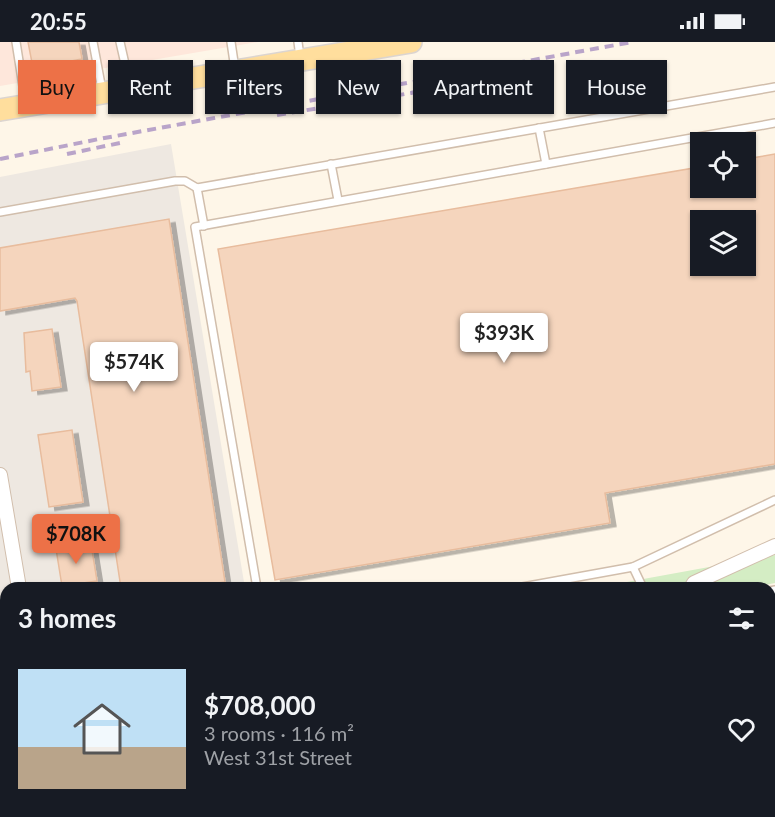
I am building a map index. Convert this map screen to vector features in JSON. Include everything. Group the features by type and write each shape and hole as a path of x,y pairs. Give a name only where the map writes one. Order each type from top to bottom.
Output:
{"main road":[{"path":"270,60 299,51 411,42"},
{"path":"96,94 108,92"},
{"path":"0,110 18,107"}],"street":[{"path":"0,475 18,582"},
{"path":"701,582 775,546"}],"lane":[{"path":"16,42 19,60"},
{"path":"93,42 102,93"},
{"path":"120,42 124,60"},
{"path":"231,42 233,60"},
{"path":"0,212 175,181 185,181 197,188 775,87"},
{"path":"256,582 195,227 775,123"},
{"path":"539,128 546,164"},
{"path":"331,164 338,200"},
{"path":"197,188 204,225"},
{"path":"551,582 633,567 775,500"},
{"path":"633,567 640,582"}],"shaded area":[{"path":"0,42 258,42 152,60 108,60 108,68 96,70 96,60 18,60 18,83 0,86"},
{"path":"171,144 244,582 0,582 0,177"}],"green space":[{"path":"775,555 775,582 627,582"}],"building":[{"path":"28,42 79,42 82,59 31,60"},
{"path":"775,154 775,464 605,493 610,523 275,580 218,249 690,169 690,198 756,198 756,157"},
{"path":"169,219 225,582 120,582 77,301 75,298 0,311 0,248"},
{"path":"52,329 61,387 32,391 30,371 26,372 24,333"},
{"path":"72,430 83,502 49,507 38,435"},
{"path":"91,544 97,581 61,582 56,549"}],"railway":[{"path":"0,159 632,42"},
{"path":"277,115 413,92"},
{"path":"67,154 120,143"}]}
